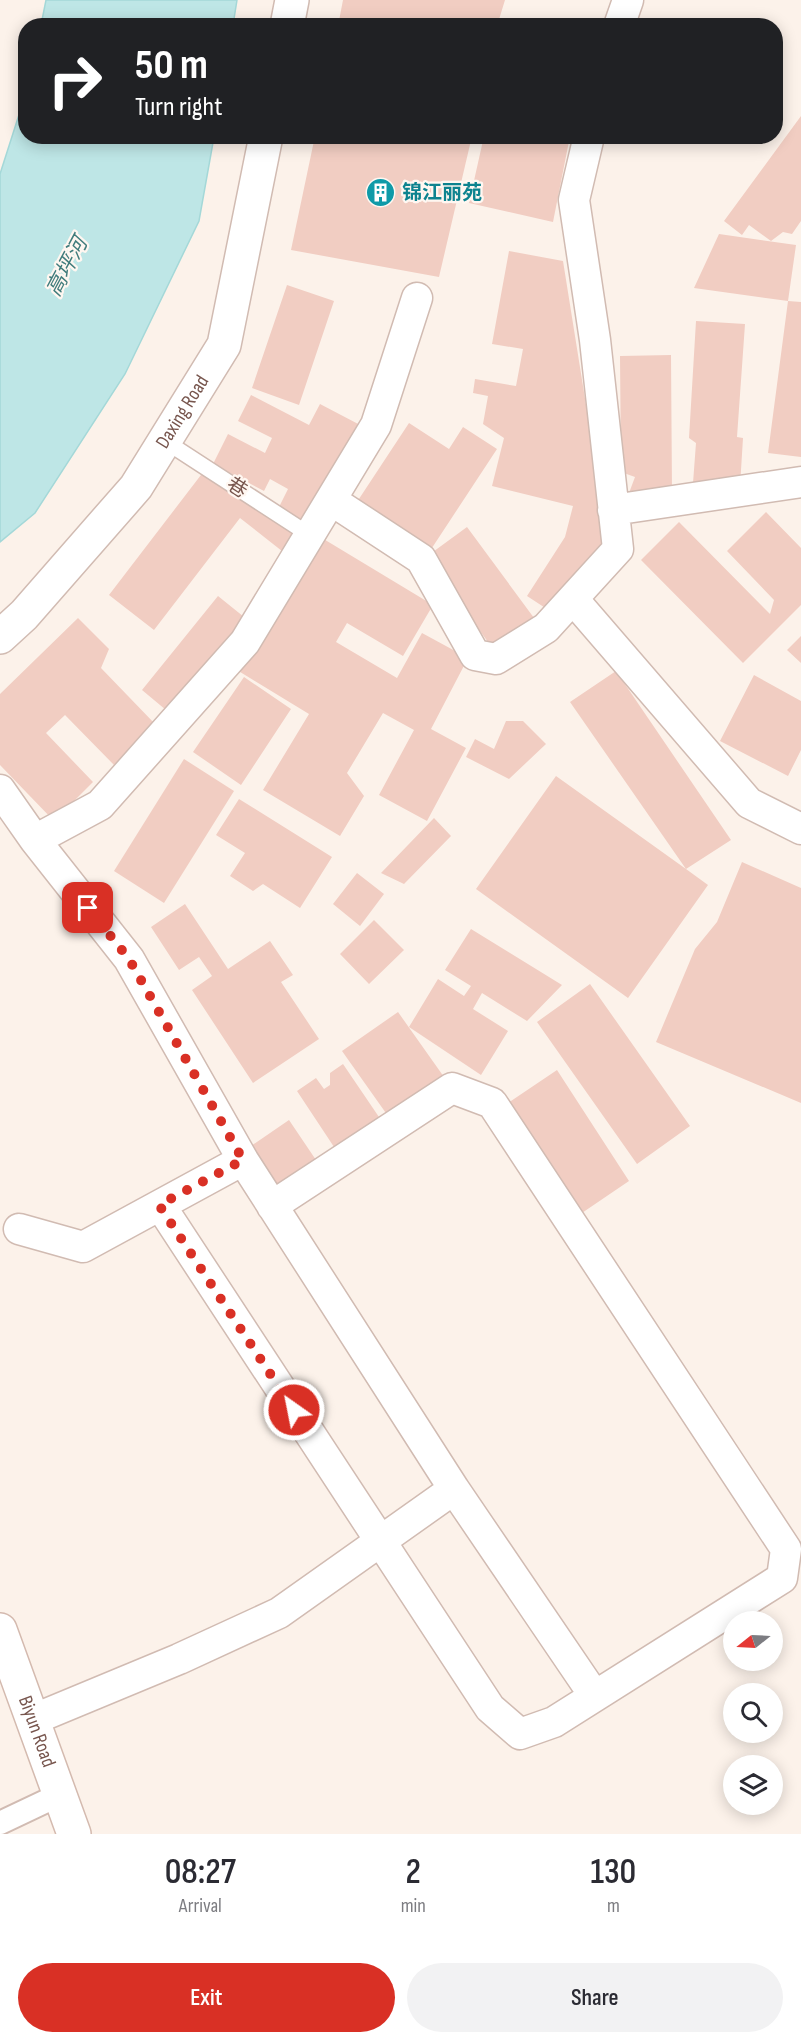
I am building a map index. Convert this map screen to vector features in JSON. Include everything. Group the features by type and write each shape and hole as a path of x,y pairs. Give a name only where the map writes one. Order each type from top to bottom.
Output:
{"street":[{"path":"289,18 292,0"},
{"path":"622,18 628,0"},
{"name":"Daxing Road","path":"0,637 24,615 136,487 224,345 264,144"},
{"path":"331,500 421,559 475,655 496,659 546,628 618,549 595,340 574,200 587,144"},
{"path":"35,840 100,804 245,642 375,425 417,298"},
{"path":"613,510 801,482"},
{"path":"573,598 749,803 801,828"},
{"path":"0,790 35,840 129,959 243,1160 272,1206 454,1489 594,1695"},
{"path":"159,1205 490,1708 520,1734 554,1722 782,1578 786,1549 780,1539 492,1103 453,1088 272,1206"},
{"path":"19,1229 83,1247 243,1160"},
{"path":"32,1720 179,1659 279,1612 454,1489"},
{"name":"Biyun Road","path":"0,1630 74,1834"},
{"path":"0,1823 60,1795"}],"lane":[{"name":"巷","path":"165,441 304,532 310,533"}],"water":[{"path":"46,0 237,0 234,18 42,18"},
{"name":"高坪河","path":"18,118 18,144 213,144 199,221 125,374 35,513 0,542 0,174"}],"building":[{"path":"343,0 505,0 499,18 340,18"},
{"path":"801,116 801,221 792,234 783,232 771,241 749,225 742,235 724,221 780,144 783,144 783,141"},
{"name":"锦江丽苑","path":"313,144 470,144 439,277 291,250"},
{"path":"482,144 568,144 553,222 469,203"},
{"path":"719,234 796,245 788,301 694,288"},
{"path":"509,251 563,261 607,536 556,615 527,596 565,537 573,506 492,486 504,438 483,424 488,396 473,393 475,379 516,386 523,349 492,344"},
{"path":"287,285 334,301 299,405 252,388"},
{"path":"788,301 801,302 801,457 768,453"},
{"path":"696,321 745,324 737,437 743,438 740,486 693,483 696,443 689,438"},
{"path":"671,355 672,493 629,493 635,477 621,472 620,356"},
{"path":"251,395 309,425 320,404 362,426 311,527 278,509 288,489 270,479 264,491 213,464 228,434 265,453 272,438 238,421"},
{"path":"409,423 449,449 463,427 497,449 426,557 353,508"},
{"path":"204,471 305,532 287,555 240,518 154,630 109,595"},
{"path":"766,512 801,548 801,605 743,663 641,560 679,522 770,614 774,600 727,551"},
{"path":"467,527 537,622 496,653 426,557"},
{"path":"312,532 433,605 403,656 347,623 336,642 397,678 422,633 468,658 431,729 466,748 427,821 379,795 414,730 383,713 347,773 364,796 340,836 263,790 309,714 232,667"},
{"path":"218,596 249,621 172,715 142,690"},
{"path":"78,618 109,649 101,668 156,725 114,765 65,715 46,733 93,782 54,821 0,765 0,694"},
{"path":"801,636 801,663 787,650"},
{"path":"616,671 731,840 686,869 570,702"},
{"path":"754,675 801,701 801,750 788,776 720,741"},
{"path":"244,677 291,709 241,785 193,752"},
{"path":"506,721 523,721 546,744 509,779 466,757 475,739 494,749"},
{"path":"184,759 234,791 164,903 114,871"},
{"path":"556,776 708,885 628,998 476,889"},
{"path":"239,799 332,857 300,908 263,884 253,891 230,876 245,853 216,835"},
{"path":"434,818 451,836 404,884 381,873"},
{"path":"742,862 801,888 801,1103 656,1042 695,949 717,922"},
{"path":"357,873 384,894 360,926 333,904"},
{"path":"185,904 228,969 270,941 293,975 281,982 319,1039 253,1083 192,990 212,976 199,957 179,970 151,927"},
{"path":"374,920 404,950 369,984 340,954"},
{"path":"471,929 562,985 527,1021 482,993 473,1009 508,1031 481,1075 409,1027 438,979 464,996 471,986 445,970"},
{"path":"590,984 690,1126 637,1164 537,1022"},
{"path":"398,1012 444,1077 388,1116 342,1051"},
{"path":"343,1064 381,1120 336,1150 297,1091 316,1078 324,1089 330,1085 330,1073"},
{"path":"557,1070 629,1181 576,1217 502,1107"},
{"path":"289,1120 316,1160 277,1186 251,1146"}],"place":[{"name":"锦江丽苑","path":"381,193"}],"route":[{"path":"88,908 129,959 243,1160 159,1205 294,1410"}]}
